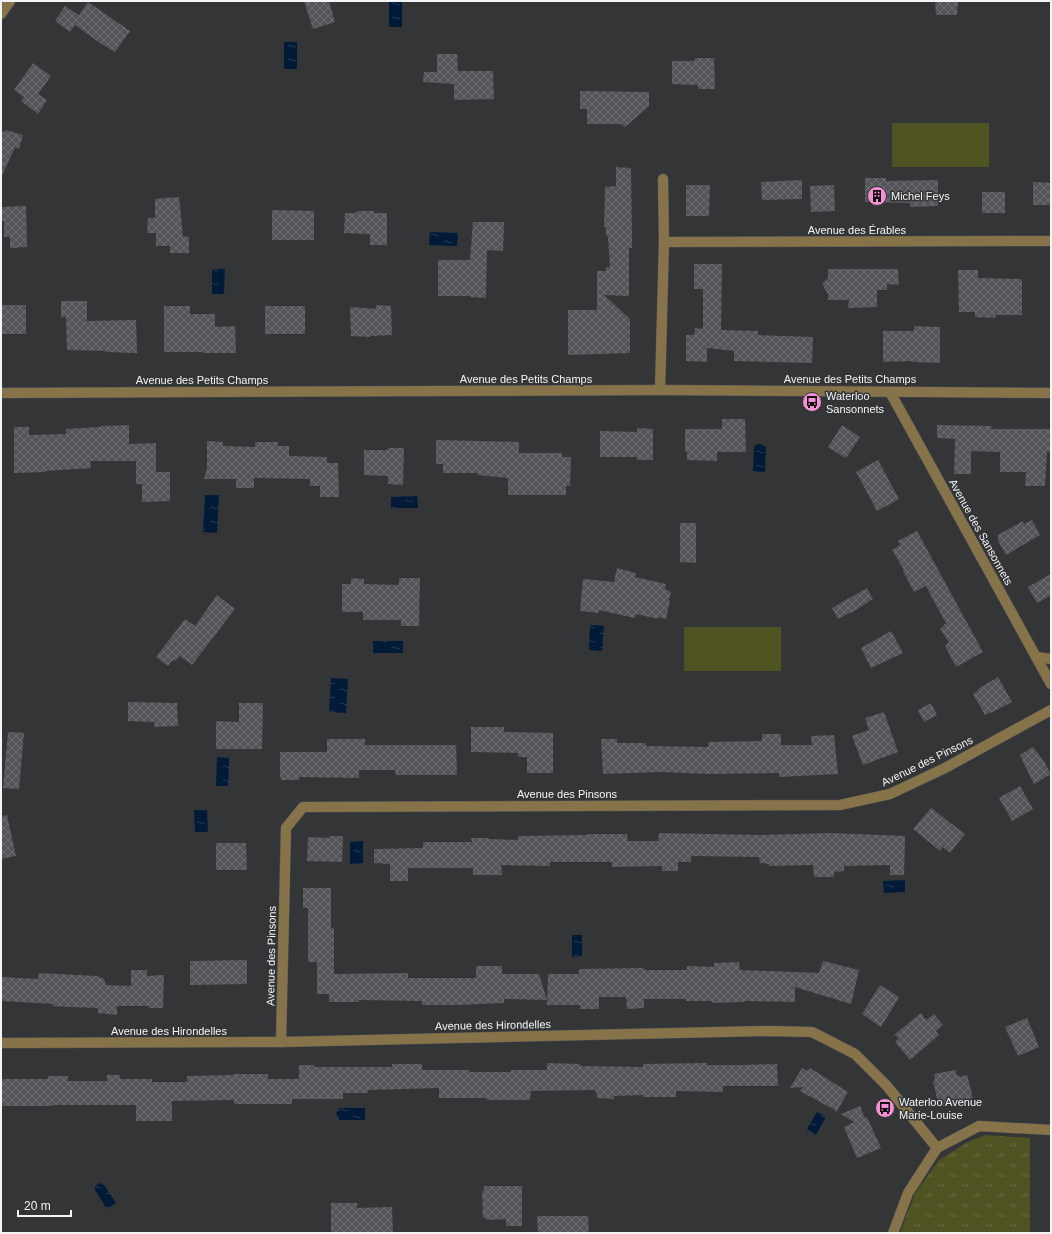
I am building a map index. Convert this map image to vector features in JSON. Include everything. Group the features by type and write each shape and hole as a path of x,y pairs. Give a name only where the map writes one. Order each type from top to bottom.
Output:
{"street":[{"path":"1,14 10,1"},
{"path":"660,390 664,242 663,179"},
{"name":"Avenue des Érables","path":"664,242 1051,241"},
{"name":"Avenue des Petits Champs","path":"1,393 660,390 1051,393"},
{"name":"Avenue des Sansonnets","path":"890,392 1051,684"},
{"path":"1036,657 1051,659"},
{"name":"Avenue des Pinsons","path":"281,1042 286,828 303,807 840,805 890,794 945,768 1051,710"},
{"name":"Avenue des Hirondelles","path":"1,1043 281,1042 768,1031 812,1032 855,1054 887,1086 937,1148"},
{"path":"893,1233 908,1193 937,1148 979,1126 1051,1130"}],"green space":[{"path":"892,123 989,123 989,167 892,167"},
{"path":"684,627 781,627 781,671 684,671"},
{"path":"985,1135 1030,1138 1030,1233 900,1233 915,1193 939,1160 966,1143"}],"water":[{"path":"389,1 402,1 402,27 389,27"},
{"path":"284,42 297,42 297,69 284,69"},
{"path":"430,232 458,233 457,246 429,245"},
{"path":"212,269 225,269 224,294 212,294"},
{"path":"758,444 766,447 765,472 753,471 754,447"},
{"path":"205,495 219,495 217,533 203,532"},
{"path":"417,496 418,508 391,508 391,497"},
{"path":"590,625 604,626 602,651 589,650"},
{"path":"373,641 403,641 403,653 373,653"},
{"path":"331,678 348,679 346,713 329,712"},
{"path":"217,757 229,758 228,786 216,786"},
{"path":"194,810 207,810 208,832 195,832"},
{"path":"363,841 363,863 350,864 350,842"},
{"path":"905,880 905,892 884,893 883,881"},
{"path":"572,935 582,935 582,956 572,957"},
{"path":"339,1108 365,1108 365,1120 339,1120 336,1113"},
{"path":"817,1112 826,1117 816,1135 807,1129"},
{"path":"99,1183 104,1185 116,1203 107,1209 95,1190 95,1187"}],"building":[{"path":"304,1 329,1 335,22 313,29"},
{"path":"935,1 958,1 957,15 936,15"},
{"path":"88,2 130,31 115,52 75,25 70,32 55,21 65,6 79,15"},
{"path":"437,54 457,54 458,71 493,71 494,99 454,100 454,84 423,82 424,72 437,72"},
{"path":"695,58 714,58 715,89 698,89 698,85 672,84 672,61 694,61"},
{"path":"33,63 51,76 38,94 47,100 38,114 21,101 24,97 14,90"},
{"path":"580,91 649,92 649,106 625,127 621,124 587,124 587,109 580,109"},
{"path":"6,130 23,135 19,149 15,147 1,178 1,131 5,132"},
{"path":"616,167 631,168 632,248 629,248 629,296 604,295 630,319 630,353 568,355 568,310 597,310 597,271 606,271 606,267 610,267 608,236 606,236 606,227 604,227 605,187 616,186"},
{"path":"865,178 886,178 886,181 938,180 938,206 910,207 910,203 865,202"},
{"path":"802,180 802,199 762,200 761,182"},
{"path":"1033,182 1051,183 1051,205 1033,205"},
{"path":"686,185 710,185 709,216 686,216"},
{"path":"834,185 835,211 811,212 810,186"},
{"path":"982,192 1005,192 1005,213 982,213"},
{"path":"179,197 183,236 189,237 189,253 170,253 170,246 156,246 156,233 147,233 148,218 155,218 155,199"},
{"path":"26,206 27,247 10,248 10,237 4,237 4,221 1,221 1,207"},
{"path":"272,210 314,211 314,240 272,240"},
{"path":"357,211 387,213 387,245 370,245 370,234 344,233 345,213 356,213"},
{"path":"473,222 504,222 503,251 487,250 486,298 471,296 438,296 438,260 470,260"},
{"path":"694,264 722,264 721,330 758,331 758,335 813,337 812,363 734,361 734,351 707,348 707,362 686,361 686,335 694,335 695,328 703,329 703,289 694,289"},
{"path":"828,269 898,269 899,285 887,284 887,290 877,290 877,307 848,308 849,300 828,300 828,294 822,284 828,278"},
{"path":"958,270 978,270 978,278 1022,279 1022,315 995,315 996,318 975,317 975,312 959,312"},
{"path":"61,301 87,301 87,321 136,320 137,353 67,350 66,317 61,317"},
{"path":"1,305 26,305 26,334 1,334"},
{"path":"376,305 391,306 392,335 370,337 351,336 350,307 376,309"},
{"path":"164,306 190,306 190,314 215,314 215,327 235,326 236,353 164,352"},
{"path":"265,306 305,306 305,334 265,334"},
{"path":"914,326 940,327 940,363 913,361 883,362 883,331 914,331"},
{"path":"722,419 745,419 746,452 717,452 717,461 687,460 687,452 685,452 685,429 722,429"},
{"path":"129,425 129,444 156,443 156,472 170,472 170,501 142,502 142,484 136,484 136,461 90,461 91,468 14,473 14,427 29,427 29,435 66,434 66,429"},
{"path":"842,425 860,437 845,458 828,447"},
{"path":"937,425 992,426 991,429 1051,429 1051,452 1047,452 1045,486 1025,486 1026,472 1000,472 1000,452 971,451 971,474 954,474 955,439 937,438"},
{"path":"637,428 653,429 653,460 637,460 637,457 600,457 600,431 637,432"},
{"path":"436,440 519,442 519,453 562,453 562,457 571,457 570,486 566,486 566,495 508,495 508,478 478,475 478,473 443,473 443,464 436,464"},
{"path":"207,441 223,442 223,446 255,447 255,442 278,442 277,446 289,446 289,456 327,457 327,463 338,463 339,497 320,497 320,486 310,486 310,479 254,478 254,488 236,488 236,479 204,479 207,468"},
{"path":"388,448 404,448 403,485 388,484 388,476 364,475 364,450 388,450"},
{"path":"878,460 899,499 877,511 856,472"},
{"path":"1032,520 1040,535 1006,555 998,541 998,535 1023,521 1024,524"},
{"path":"680,523 696,523 696,563 680,562"},
{"path":"917,531 983,652 956,667 945,646 949,642 940,629 946,623 926,586 914,592 903,571 904,570 892,550 900,545 898,541"},
{"path":"617,568 636,573 635,577 666,584 665,589 671,592 666,619 658,617 658,619 636,614 635,618 599,610 599,613 580,611 583,579 614,582"},
{"path":"1051,574 1051,595 1037,603 1028,587"},
{"path":"351,578 364,579 364,584 399,585 399,578 420,578 419,626 401,626 401,620 363,620 363,612 342,612 342,584 351,584"},
{"path":"867,588 873,599 851,613 838,619 832,608"},
{"path":"217,595 235,609 192,665 180,656 175,661 173,660 168,666 156,657 185,619 195,626"},
{"path":"891,631 903,653 871,668 861,648"},
{"path":"998,677 1012,702 985,715 973,694 979,690 978,689"},
{"path":"128,702 177,703 178,726 154,727 155,722 128,721"},
{"path":"239,703 263,703 262,749 216,749 216,721 239,722"},
{"path":"931,703 937,715 924,722 918,710"},
{"path":"884,712 898,752 863,765 852,736 869,730 865,718"},
{"path":"471,727 504,727 504,732 553,733 553,773 527,773 527,757 518,757 518,753 471,752"},
{"path":"8,732 24,733 19,789 3,788"},
{"path":"762,734 781,734 781,745 812,745 811,736 834,735 838,774 779,777 779,773 708,774 661,772 603,774 601,739 617,739 617,743 646,743 646,746 708,747 708,742 762,741"},
{"path":"327,739 365,739 365,745 456,745 457,775 396,775 395,770 359,770 359,778 299,777 299,780 281,780 280,752 327,752"},
{"path":"1033,747 1046,764 1051,774 1034,784 1020,755"},
{"path":"1020,786 1033,809 1012,821 999,798"},
{"path":"931,808 965,834 950,853 943,847 940,851 913,829"},
{"path":"7,815 16,856 1,859 1,816"},
{"path":"659,833 759,835 831,833 905,836 904,875 890,875 890,865 844,866 844,871 834,872 834,877 814,877 813,865 769,866 769,864 760,863 759,857 691,856 691,862 678,862 678,871 662,871 662,866 612,867 612,862 550,862 550,866 501,865 502,875 473,875 473,868 408,868 408,881 390,881 390,864 374,863 374,849 423,848 423,842 472,842 471,838 518,840 518,836 588,834 627,834 628,841 658,841"},
{"path":"330,836 343,836 342,862 307,861 308,837 329,838"},
{"path":"216,843 246,843 247,870 216,870"},
{"path":"303,888 331,888 331,928 334,928 334,974 408,973 408,978 476,978 476,966 502,966 502,974 539,974 547,1000 504,999 504,1003 457,1005 422,1005 422,1001 359,1000 359,1002 329,1002 329,994 317,994 317,962 308,962 308,908 303,908"},
{"path":"247,960 247,984 190,985 190,961"},
{"path":"823,961 859,970 851,1004 795,987 795,1002 744,1001 712,1003 712,1001 686,1001 686,999 644,999 644,1008 627,1009 626,997 599,997 599,1009 580,1009 580,1005 547,1005 548,974 579,974 579,969 644,968 644,970 687,970 687,966 714,967 714,963 739,962 740,970 819,973"},
{"path":"131,970 147,970 147,976 164,975 163,1008 149,1008 149,1006 117,1006 117,1015 98,1013 98,1008 53,1006 54,1004 1,1001 1,977 38,979 39,973 97,976 104,979 106,985 131,986"},
{"path":"880,985 899,997 881,1027 862,1014"},
{"path":"921,1013 926,1020 934,1014 943,1025 936,1031 939,1035 910,1060 895,1042 899,1038 894,1035"},
{"path":"1027,1018 1039,1047 1018,1056 1005,1027"},
{"path":"547,1063 580,1064 580,1066 643,1067 643,1064 777,1064 778,1086 723,1086 723,1092 676,1091 676,1097 643,1097 643,1095 614,1096 614,1099 597,1098 597,1092 595,1092 595,1090 531,1091 530,1100 439,1098 439,1088 368,1090 368,1093 343,1093 343,1099 292,1099 292,1104 234,1104 234,1100 172,1101 172,1121 136,1121 136,1105 1,1106 1,1079 48,1079 48,1076 68,1076 68,1081 107,1081 107,1075 120,1075 120,1079 152,1079 152,1082 187,1082 187,1076 268,1074 268,1079 299,1079 299,1065 314,1065 314,1067 392,1067 392,1064 422,1064 422,1070 511,1072 511,1070 547,1070"},
{"path":"802,1068 808,1071 810,1068 848,1092 836,1113 834,1108 833,1109 800,1091 803,1087 790,1088"},
{"path":"956,1070 957,1076 959,1075 960,1077 967,1075 973,1098 939,1107 933,1081 935,1081 934,1074"},
{"path":"860,1106 865,1118 867,1117 881,1148 857,1158 844,1127 854,1122 841,1114"},
{"path":"484,1186 522,1186 522,1226 506,1226 506,1219 486,1220 486,1218 483,1218 482,1191 484,1191"},
{"path":"331,1203 357,1203 357,1208 392,1207 393,1233 331,1233"},
{"path":"537,1216 588,1216 589,1233 538,1233"}],"place":[{"name":"Michel Feys","path":"877,196"},
{"name":"Waterloo Sansonnets","path":"812,402"},
{"name":"Waterloo Avenue Marie-Louise","path":"885,1108"}]}
